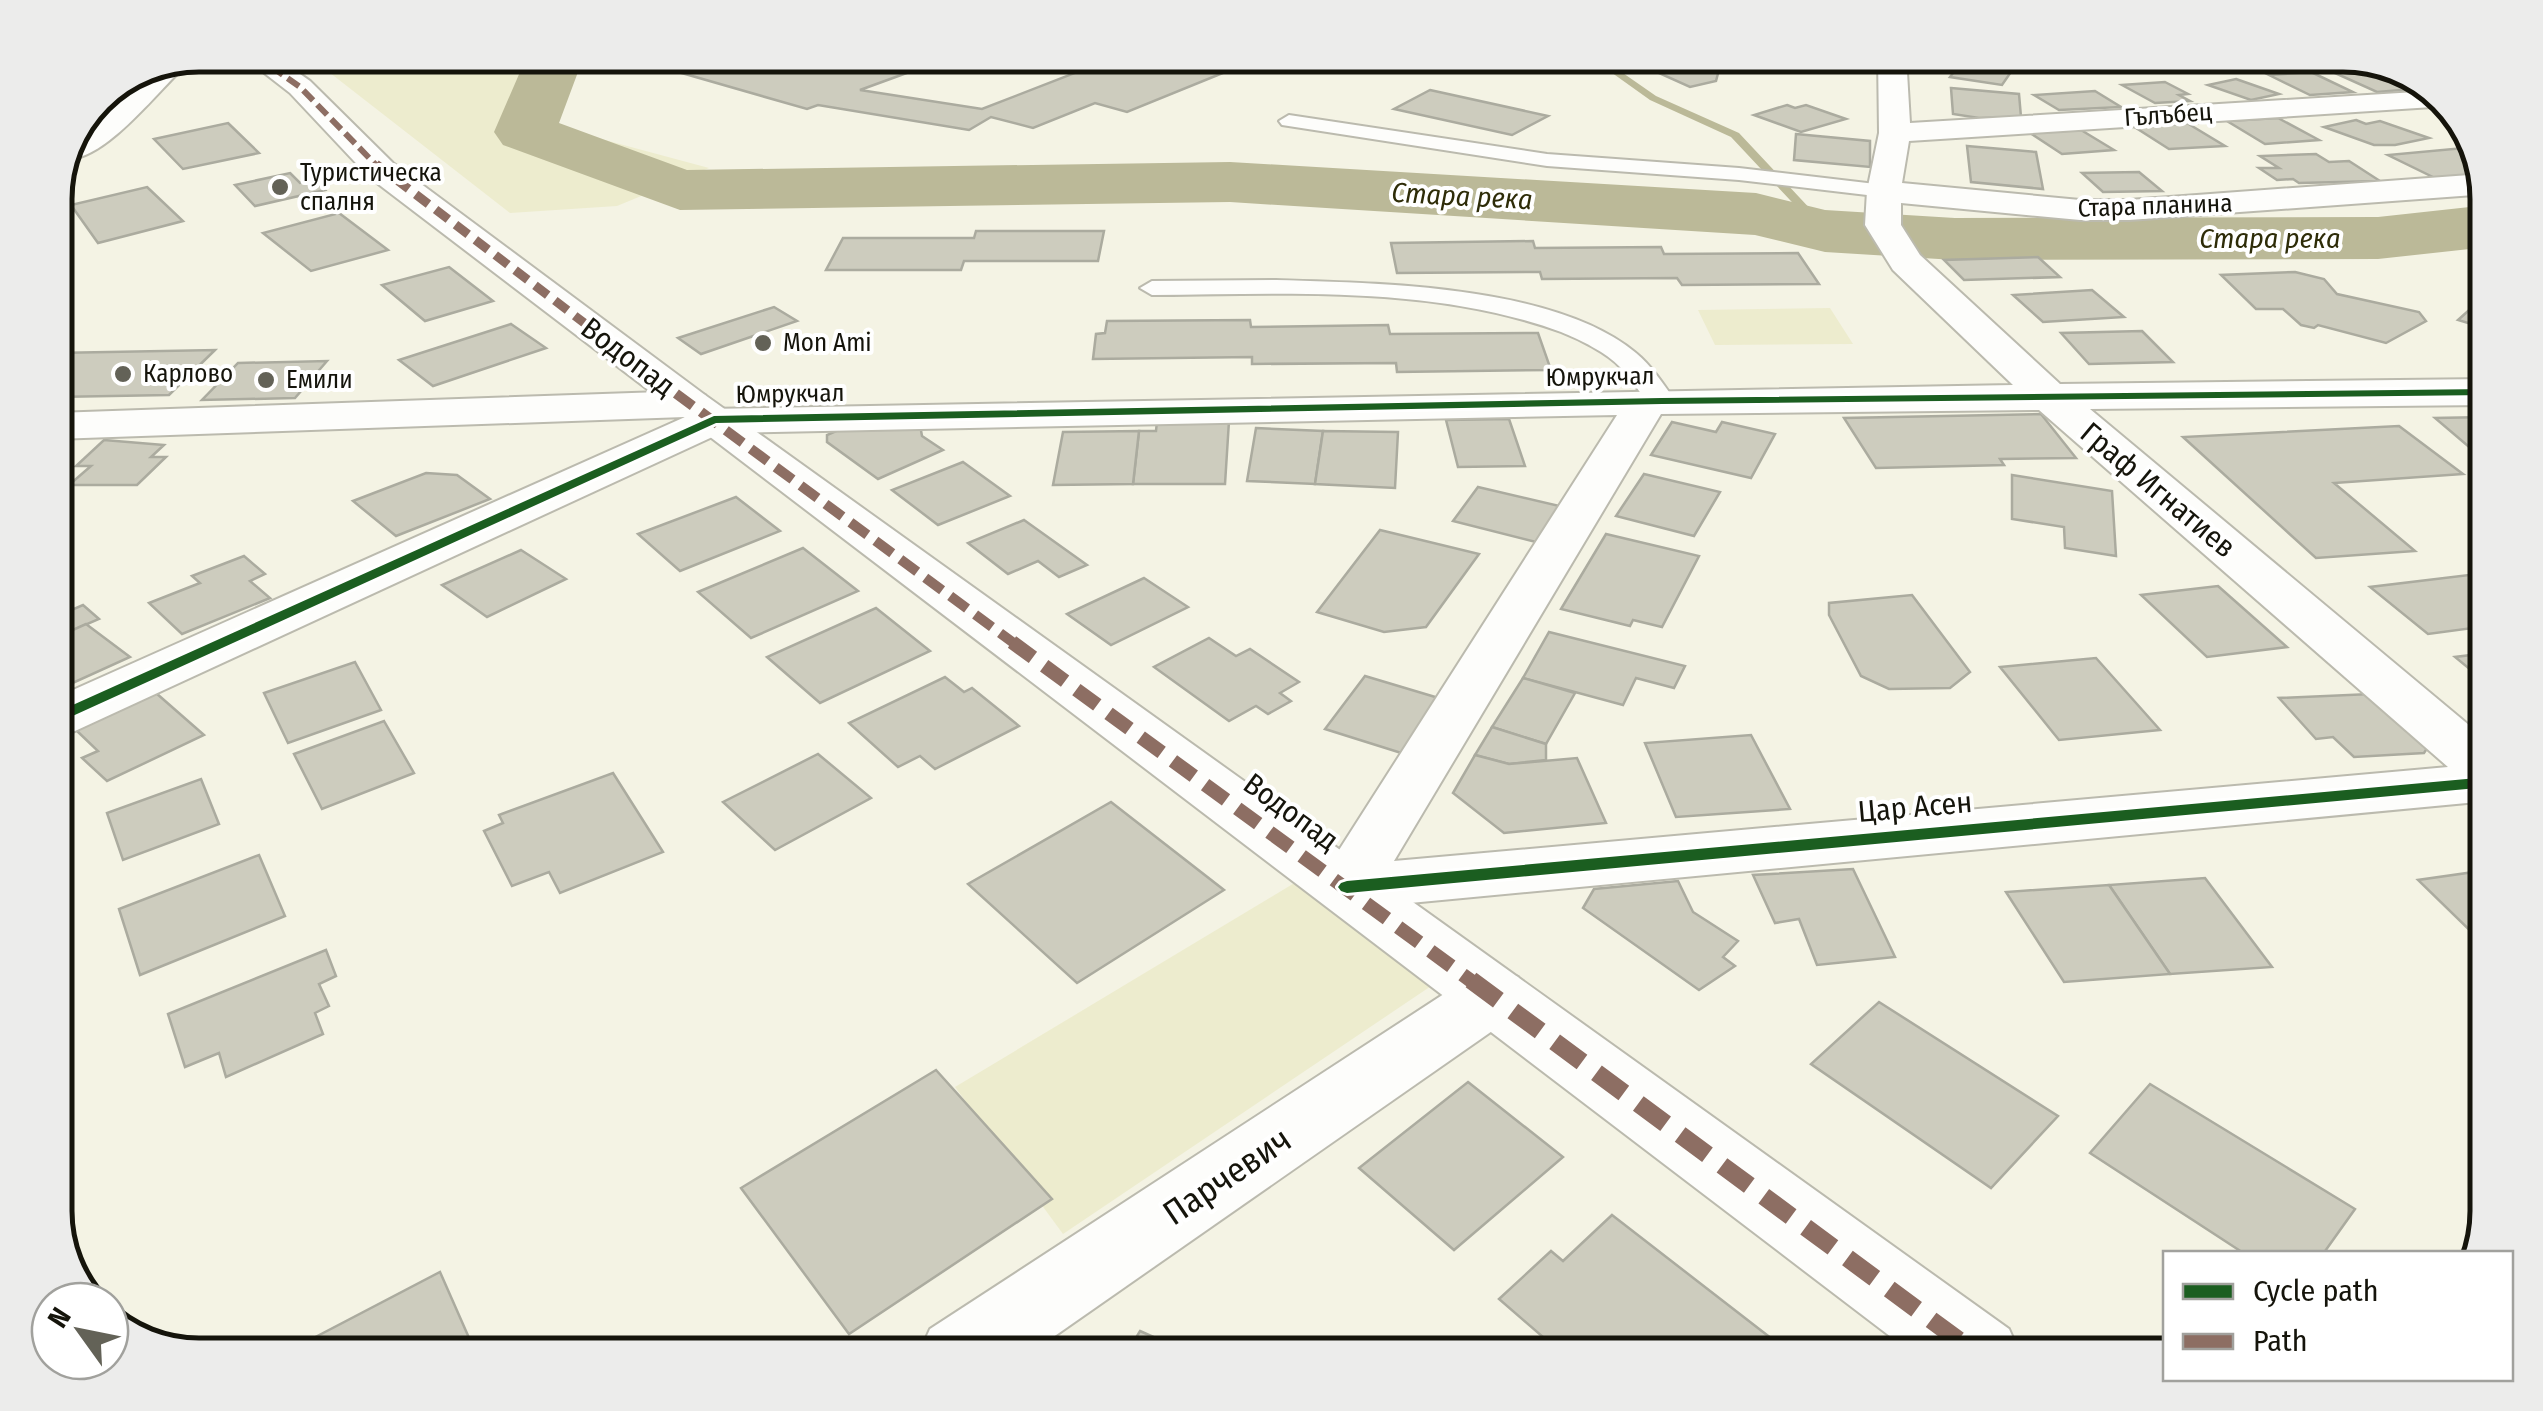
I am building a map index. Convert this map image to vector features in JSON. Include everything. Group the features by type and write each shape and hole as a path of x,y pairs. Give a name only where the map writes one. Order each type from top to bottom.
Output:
{"street":[{"name":"Водопад","path":"280,73 300,87 382,170 702,412 1956,1338"},
{"name":"Граф Игнатиев","path":"1894,73 1895,133 1884,191 1883,225 1906,262 2052,399 2470,756"},
{"path":"87,141 154,81"},
{"name":"Гълъбец","path":"1895,133 2422,100"},
{"name":"Стара планина","path":"1884,191 2080,210 2129,210 2469,185"},
{"name":"Юмрукчал","path":"73,426 702,412 2470,392"},
{"path":"1347,887 1654,401"},
{"path":"73,711 702,412"},
{"name":"Цар Асен","path":"1347,887 2470,784"},
{"name":"Парчевич","path":"986,1338 1494,995"}],"lane":[{"path":"1288,122 1547,160 1739,174 1884,191"},
{"path":"1152,288 1356,288 1480,303 1574,326 1623,353 1651,378 1654,401"}],"green space":[{"path":"330,73 574,73 549,125 709,168 617,206 510,213"},
{"path":"1830,308 1853,344 1715,345 1698,310"},
{"path":"1301,879 1443,978 1063,1234 955,1087"}],"building":[{"path":"682,73 907,73 860,90 982,109 1074,73 1223,73 1127,112 1095,103 1033,128 991,117 969,130 818,105 807,109"},
{"path":"1659,73 1718,73 1716,81 1690,87"},
{"path":"1953,73 2010,73 2002,85 1950,77"},
{"path":"2313,73 2353,92 2310,95 2269,75"},
{"path":"2335,73 2369,75 2406,90 2377,92"},
{"path":"2236,79 2279,94 2251,100 2208,85"},
{"path":"2165,82 2188,94 2179,95 2190,101 2155,103 2122,85"},
{"path":"1951,88 2019,94 2021,117 1953,114"},
{"path":"1430,90 1548,116 1512,135 1394,109"},
{"path":"2095,91 2121,107 2059,110 2034,95"},
{"path":"1787,105 1806,105 1846,119 1801,132 1754,115"},
{"path":"2278,118 2319,140 2265,144 2227,121"},
{"path":"2356,120 2366,124 2380,121 2429,138 2374,145 2324,127"},
{"path":"228,123 259,153 183,169 154,139"},
{"path":"2187,123 2225,146 2169,149 2133,126"},
{"path":"2081,130 2114,150 2062,154 2030,133"},
{"path":"1796,134 1870,141 1870,167 1794,160"},
{"path":"1967,146 2036,152 2043,189 1971,182"},
{"path":"2460,148 2468,176 2437,179 2388,155"},
{"path":"2316,154 2329,162 2349,161 2380,181 2299,183 2293,179 2277,180 2259,168 2279,168 2260,156"},
{"path":"2139,172 2162,191 2103,192 2082,173"},
{"name":"Туристическа спалня","path":"290,173 300,183 314,180 325,190 255,206 235,185"},
{"path":"147,187 183,221 98,243 73,205"},
{"path":"339,213 388,250 311,271 263,233"},
{"path":"976,231 1104,231 1098,261 964,261 961,270 826,270 843,238 974,238"},
{"path":"1533,241 1535,248 1661,247 1664,254 1798,253 1819,284 1682,285 1677,278 1542,279 1540,272 1397,273 1391,243"},
{"path":"2038,257 2060,277 1964,280 1944,260"},
{"path":"449,267 493,301 425,321 382,285"},
{"path":"2295,272 2324,279 2337,294 2419,312 2426,321 2386,343 2318,325 2314,328 2301,325 2283,309 2256,309 2221,275"},
{"path":"2092,290 2124,317 2043,322 2013,295"},
{"path":"774,307 797,321 701,354 678,338"},
{"path":"2470,309 2470,324 2458,320"},
{"path":"1250,320 1251,327 1388,325 1390,334 1538,333 1551,370 1397,372 1396,363 1252,364 1252,357 1093,359 1096,334 1105,333 1107,321"},
{"path":"511,324 546,348 433,386 399,360"},
{"path":"2142,331 2173,362 2089,364 2061,333"},
{"name":"Карлово","path":"215,350 169,395 73,397 73,353"},
{"name":"Емили","path":"327,361 295,398 202,400 238,363"},
{"path":"2041,414 2076,458 2000,459 2004,465 1876,468 1844,418"},
{"path":"2470,417 2470,448 2435,418"},
{"path":"1509,419 1525,466 1458,467 1446,420"},
{"path":"1157,421 1229,421 1225,484 1133,484 1139,431 1156,431"},
{"path":"1672,422 1716,432 1722,422 1775,434 1751,478 1651,455"},
{"path":"920,425 922,436 943,450 878,479 827,442 827,435 843,428"},
{"path":"2399,426 2463,474 2334,483 2415,551 2316,558 2183,437"},
{"path":"1256,428 1323,431 1315,484 1247,481"},
{"path":"1139,431 1133,484 1053,485 1063,432"},
{"path":"1323,431 1398,432 1395,488 1315,484"},
{"path":"104,440 164,445 151,457 166,457 137,485 73,485 91,466 76,466"},
{"path":"963,462 1010,496 938,525 892,490"},
{"path":"426,473 457,475 490,499 396,536 353,501"},
{"path":"1644,474 1720,492 1694,536 1616,516"},
{"path":"2012,475 2112,491 2116,556 2065,548 2064,527 2012,519"},
{"path":"1478,487 1568,508 1544,544 1453,521"},
{"path":"736,497 780,531 680,571 638,534"},
{"path":"1024,520 1087,565 1059,577 1038,561 1008,574 968,543"},
{"path":"1380,530 1479,554 1426,627 1384,632 1317,612"},
{"path":"1606,534 1699,556 1662,627 1633,620 1630,626 1561,609"},
{"path":"803,548 858,591 751,638 698,592"},
{"path":"521,550 566,579 487,617 442,585"},
{"path":"244,556 265,574 250,581 270,598 182,634 149,603 200,583 192,576"},
{"path":"2469,575 2470,628 2428,634 2370,587"},
{"path":"1144,578 1188,607 1111,645 1067,614"},
{"path":"2218,586 2287,647 2207,657 2141,595"},
{"path":"1912,595 1970,672 1950,688 1889,689 1861,676 1829,615 1829,603"},
{"path":"83,605 99,619 73,630 73,609"},
{"path":"876,608 930,651 820,703 767,657"},
{"path":"86,624 130,657 73,683 73,630"},
{"path":"1549,632 1685,666 1674,688 1636,678 1623,705 1523,678"},
{"path":"1209,638 1236,656 1250,649 1299,682 1280,693 1291,701 1268,714 1256,706 1229,721 1154,667"},
{"path":"2470,655 2470,669 2455,657"},
{"path":"2096,658 2160,730 2059,740 2000,667"},
{"path":"355,662 381,710 288,743 264,693"},
{"path":"1365,676 1452,702 1414,757 1325,729"},
{"path":"945,677 964,692 972,688 1019,726 935,769 920,756 898,767 849,723"},
{"path":"1523,678 1575,693 1546,744 1492,727"},
{"path":"156,693 204,735 107,781 82,758 98,751 76,730"},
{"path":"2371,694 2431,742 2424,753 2354,757 2333,737 2316,739 2279,698"},
{"path":"384,721 414,773 322,809 294,754"},
{"path":"1492,727 1546,744 1546,760 1509,764 1475,755"},
{"path":"1751,735 1790,809 1676,817 1645,743"},
{"path":"818,754 871,798 775,850 723,802"},
{"path":"1475,755 1509,764 1577,758 1606,823 1504,833 1453,793"},
{"path":"613,773 663,852 560,893 549,872 512,886 484,831 503,823 499,815"},
{"path":"201,779 219,824 123,860 107,813"},
{"path":"1111,802 1224,890 1077,983 968,884"},
{"path":"259,855 285,916 140,975 119,909"},
{"path":"1853,869 1895,957 1817,965 1799,919 1775,923 1753,875"},
{"path":"2470,873 2470,931 2418,880"},
{"path":"2205,878 2272,967 2170,974 2109,885"},
{"path":"1678,881 1693,912 1738,941 1723,957 1735,966 1699,990 1583,908 1594,889"},
{"path":"2109,885 2170,974 2064,982 2006,892"},
{"path":"326,950 336,976 319,984 329,1006 315,1013 323,1034 226,1077 219,1053 185,1067 168,1014"},
{"path":"1879,1002 2058,1116 1991,1188 1811,1064"},
{"path":"936,1070 1052,1199 849,1334 741,1188"},
{"path":"1468,1082 1563,1157 1454,1250 1359,1168"},
{"path":"2150,1084 2355,1209 2325,1251 2240,1251 2090,1153"},
{"path":"1612,1215 1771,1338 1544,1338 1499,1299 1551,1251 1563,1261"},
{"path":"440,1272 469,1338 314,1338"},
{"path":"1140,1331 1156,1338 1136,1338"}],"waterway":[{"name":"Стара река","path":"549,73 525,132 680,190 1230,182 1756,214 1825,231 1955,239 2378,238 2470,228"},
{"path":"1617,73 1653,98 1735,135 1825,231"}],"marked path":[{"path":"280,73 300,87 381,170 690,404 1956,1338"}],"cycle path":[{"path":"73,711 714,420 1662,401 2470,392"},
{"path":"1347,887 2470,784"}],"place":[{"name":"Туристическа спалня","path":"280,187"},
{"name":"Mon Ami","path":"763,343"},
{"name":"Карлово","path":"123,374"},
{"name":"Емили","path":"266,380"}]}
